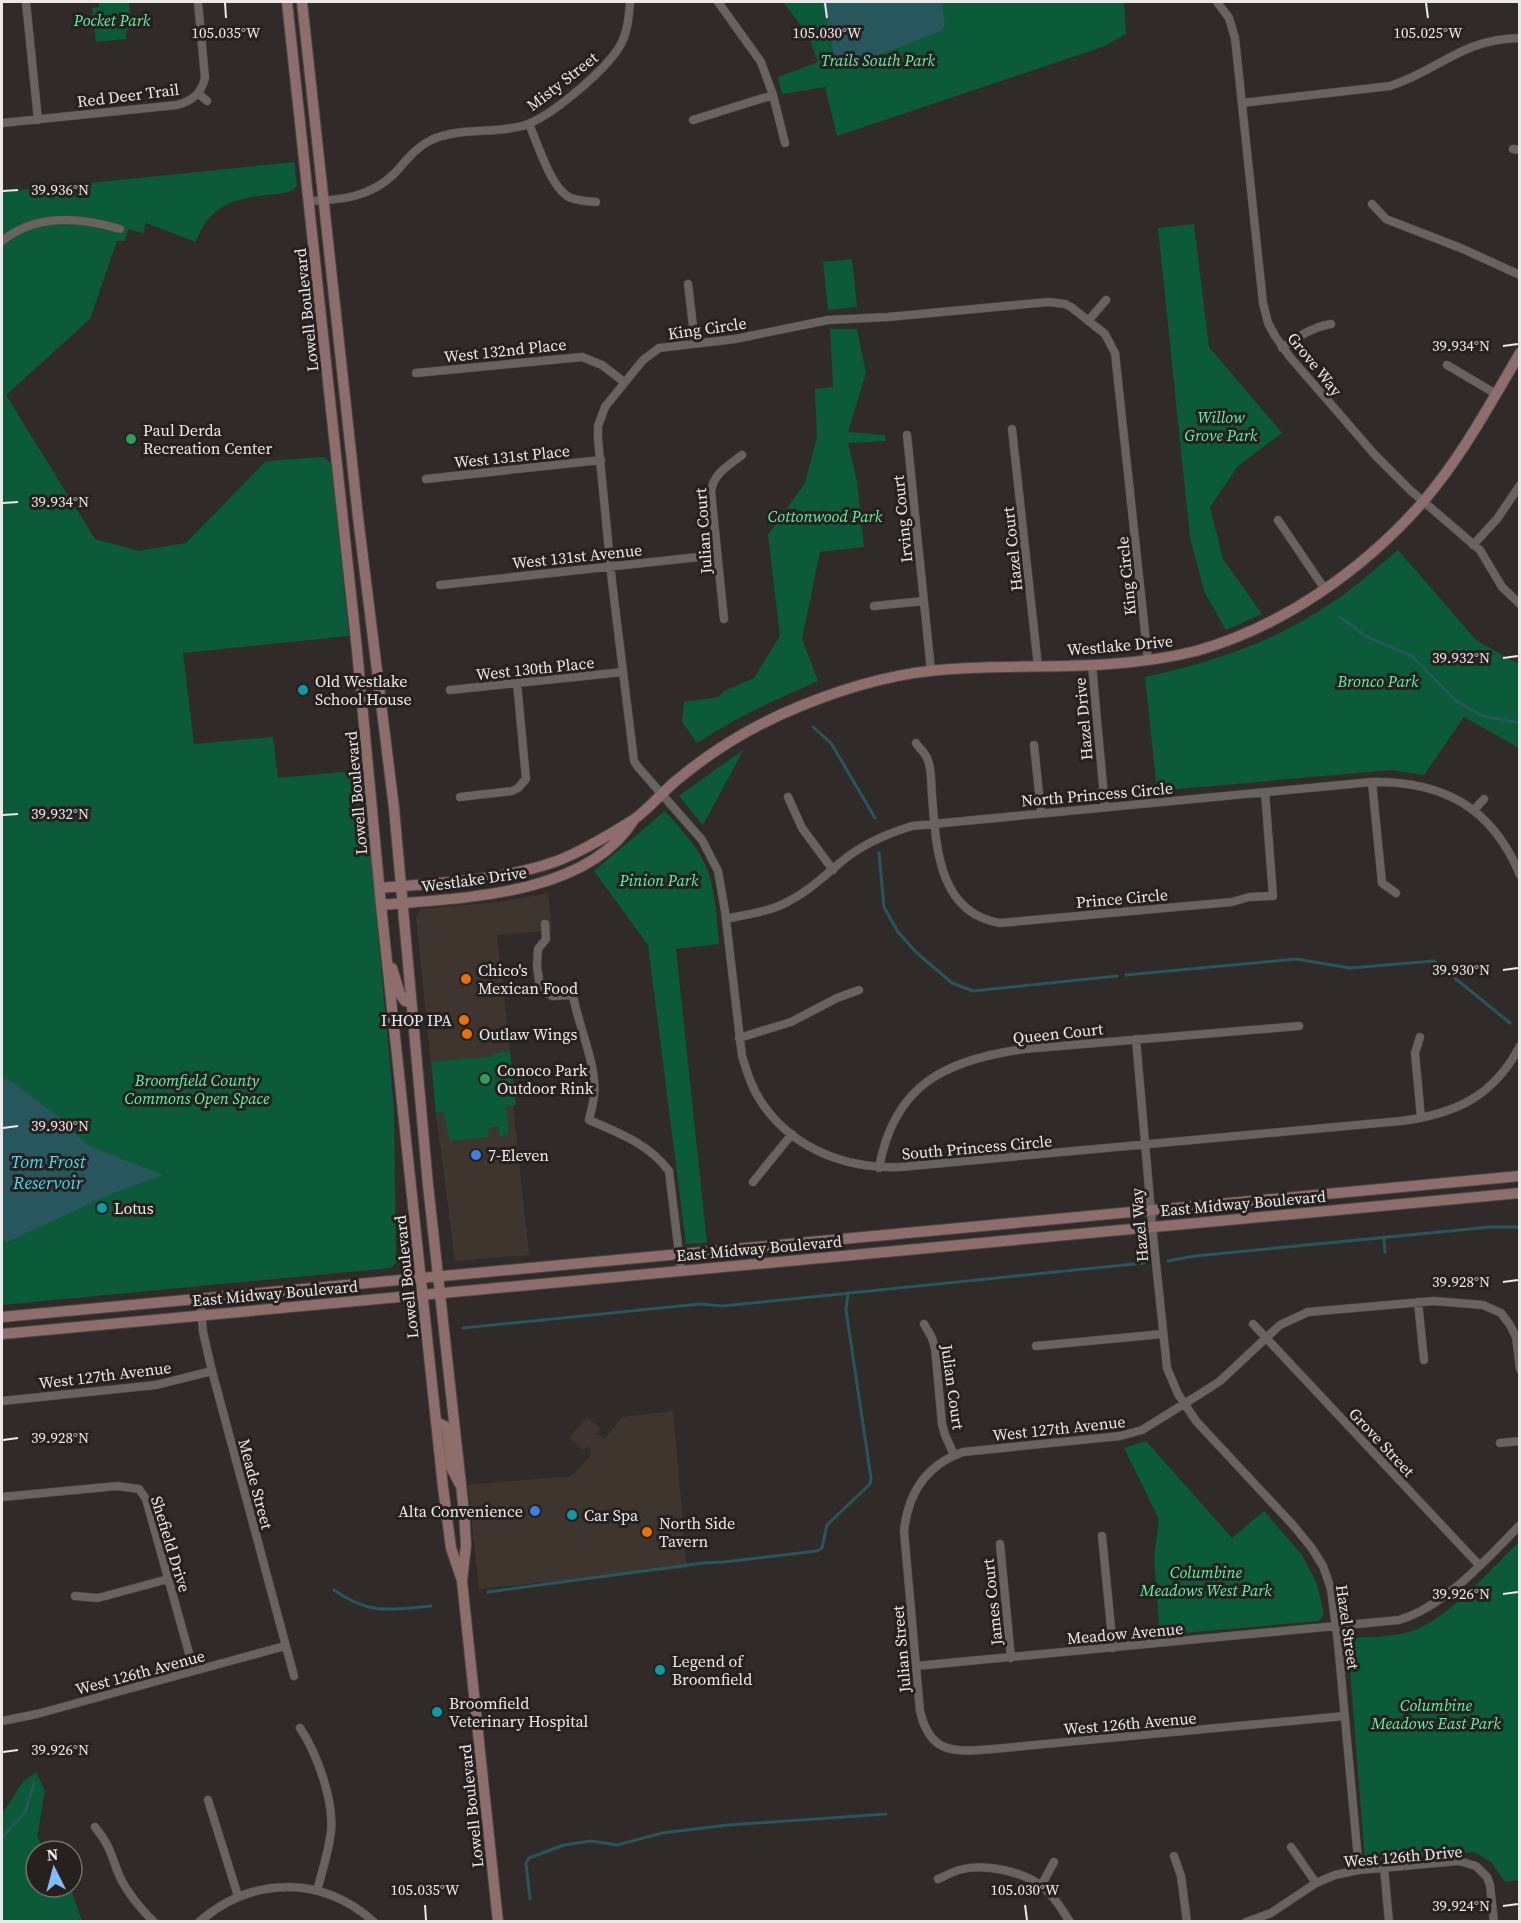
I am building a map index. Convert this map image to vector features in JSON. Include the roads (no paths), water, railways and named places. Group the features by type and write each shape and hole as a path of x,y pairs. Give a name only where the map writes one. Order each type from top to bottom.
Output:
{"main road":[{"name":"Lowell Boulevard","path":"287,2 369,761 381,905 436,1422 451,1548 462,1581"},
{"name":"Lowell Boulevard","path":"302,2 358,517 394,808 411,1002 466,1545 462,1581 498,1922"},
{"name":"Westlake Drive","path":"380,888 496,876 544,865 583,849 635,818 696,765 731,741 800,706 872,682 949,669 1092,665 1148,660 1197,651 1282,614 1324,588 1373,552 1423,502 1462,449 1520,353"},
{"path":"335,450 344,451 347,456 352,496 358,517"},
{"name":"Westlake Drive","path":"381,905 500,893 540,884 594,860 623,838 635,818"},
{"path":"385,943 400,994 405,1001 411,1002"},
{"name":"East Midway Boulevard","path":"2,1317 1520,1176"},
{"name":"East Midway Boulevard","path":"2,1334 1520,1193"},
{"path":"436,1422 447,1427 451,1467 461,1489"}],"street":[{"path":"26,2 38,120"},
{"name":"Red Deer Trail","path":"2,123 177,105 193,99 203,86 205,70 198,2"},
{"name":"Misty Street","path":"310,201 355,197 376,189 414,152 431,140 452,135 512,128 529,124 543,116 590,81 613,57 626,31 630,2"},
{"path":"718,2 761,62 773,94 785,143"},
{"name":"Grove Way","path":"1217,2 1229,18 1235,38 1263,303 1268,323 1282,348 1370,450 1423,502 1473,545 1488,562 1502,587 1520,604"},
{"path":"1242,103 1390,86 1479,43 1502,38 1520,38"},
{"path":"198,93 207,101"},
{"path":"693,120 773,94"},
{"path":"529,124 550,174 561,190 568,197 596,202"},
{"path":"1372,204 1386,219 1463,249 1520,275"},
{"path":"2,241 22,228 53,220 89,221 120,229"},
{"path":"688,284 695,343"},
{"path":"1088,321 1106,300"},
{"name":"King Circle","path":"662,794 638,768 634,760 598,439 600,417 605,406 624,382 653,351 659,348 735,339 828,320 888,317 1049,302 1065,303 1105,334 1115,353 1148,660"},
{"path":"1282,348 1306,331 1331,324"},
{"name":"West 132nd Place","path":"416,373 582,357 602,365 624,382"},
{"path":"1448,365 1496,394"},
{"name":"Hazel Court","path":"1012,429 1038,666"},
{"name":"Irving Court","path":"907,435 931,671"},
{"name":"Julian Court","path":"724,619 711,491 719,472 742,455"},
{"name":"West 131st Place","path":"426,479 601,460"},
{"path":"1473,545 1497,519 1520,485"},
{"path":"1278,520 1324,588"},
{"name":"West 131st Avenue","path":"440,585 717,555"},
{"path":"874,606 924,601"},
{"name":"Hazel Drive","path":"1092,665 1105,807"},
{"name":"West 130th Place","path":"450,690 623,672"},
{"path":"460,797 512,791 526,779 517,683"},
{"path":"916,743 928,759 934,823"},
{"path":"1034,745 1041,812"},
{"path":"1372,782 1382,883 1396,893"},
{"name":"North Princess Circle","path":"726,919 764,911 787,903 833,870 856,850 880,837 912,826 1372,782 1420,785 1453,798 1474,810"},
{"name":"Prince Circle","path":"934,823 940,863 947,880 963,906 980,919 1000,923 1232,902 1252,897 1272,896 1265,792"},
{"name":"South Princess Circle","path":"662,794 706,846 718,871 742,1056 753,1088 762,1103 792,1134 816,1151 835,1159 879,1168 1421,1118 1449,1111 1475,1097 1502,1073 1520,1046"},
{"path":"788,797 802,828 833,870"},
{"path":"1484,800 1474,810 1491,826 1503,842 1520,874"},
{"path":"545,924 546,939 537,949 540,988 552,996 573,995 590,1058 595,1095 589,1120 646,1147 660,1159 669,1171 681,1270"},
{"path":"740,1038 791,1022 837,998 858,990"},
{"name":"Queen Court","path":"879,1168 889,1128 905,1103 917,1089 950,1068 995,1053 1299,1026"},
{"path":"1420,1037 1415,1053 1421,1118"},
{"name":"Hazel Way","path":"1136,1039 1167,1368 1185,1404"},
{"path":"753,1182 792,1134"},
{"name":"Meade Street","path":"200,1297 201,1315 212,1371 294,1676"},
{"path":"1418,1302 1424,1360"},
{"name":"West 127th Avenue","path":"906,1565 905,1518 914,1492 928,1475 954,1455 1000,1447 1132,1434 1220,1381 1285,1322 1308,1312 1418,1302 1463,1302 1483,1305 1506,1318 1515,1337 1520,1369"},
{"name":"Julian Court","path":"924,1324 935,1348 942,1425 954,1455"},
{"path":"1253,1324 1266,1338"},
{"path":"1036,1346 1163,1334"},
{"name":"Grove Street","path":"1266,1338 1479,1565"},
{"name":"West 127th Avenue","path":"2,1401 156,1385 212,1371"},
{"name":"Hazel Street","path":"1185,1404 1196,1421 1292,1524 1323,1566 1331,1589 1336,1627 1359,1870"},
{"path":"1500,1443 1520,1441"},
{"path":"139,1489 146,1482"},
{"name":"Shefield Drive","path":"2,1497 117,1486 139,1489 146,1498 194,1671"},
{"name":"Meadow Avenue","path":"916,1666 1399,1620 1433,1606 1520,1525"},
{"path":"1102,1536 1113,1648"},
{"name":"James Court","path":"1000,1544 1011,1658"},
{"name":"Julian Street","path":"906,1565 920,1711 926,1729"},
{"path":"75,1596 98,1598 168,1579"},
{"name":"West 126th Avenue","path":"2,1721 37,1714 285,1646"},
{"name":"West 126th Avenue","path":"926,1729 932,1739 943,1747 965,1751 1345,1716"},
{"path":"300,1728 312,1745 317,1758 332,1817 330,1839 317,1891"},
{"path":"208,1800 238,1896"},
{"path":"95,1827 110,1847 119,1875 129,1893 154,1922"},
{"path":"1291,1847 1316,1883"},
{"path":"1174,1856 1181,1876 1187,1922"},
{"name":"West 126th Drive","path":"1246,1922 1271,1913 1316,1883 1335,1875 1359,1870 1460,1861 1476,1866 1487,1877 1494,1922"},
{"path":"1041,1886 1054,1862"},
{"path":"938,1880 960,1869 995,1868 1022,1875 1041,1886 1056,1900 1070,1922"},
{"path":"1384,1868 1389,1922"},
{"path":"199,1922 218,1906 250,1891 276,1887 298,1887 344,1900 374,1922"},
{"path":"1271,1913 1275,1922"}],"water":[{"path":"821,2 942,2 945,26 941,31 876,56 848,60 841,67 837,66"},
{"name":"Tom Frost Reservoir","path":"2,1077 14,1083 61,1119 87,1145 163,1175 109,1195 7,1242 2,1240"}],"waterway":[{"path":"1340,617 1365,636 1412,656 1456,701 1483,716 1520,723"},
{"path":"813,727 831,743 875,818"},
{"path":"879,853 884,907 898,932 916,952 952,983 973,991 1117,976"},
{"path":"1126,975 1296,959 1350,968 1434,961 1510,1023"},
{"path":"1168,1261 1195,1256 1490,1227 1520,1227"},
{"path":"1384,1237 1385,1252"},
{"path":"463,1328 700,1304 722,1306 1144,1263"},
{"path":"488,1592 703,1563 817,1551 822,1548 827,1525 870,1484 871,1478 846,1310 848,1293"},
{"path":"334,1590 358,1604 380,1609 431,1606"},
{"path":"2,1837 25,1813 34,1784"},
{"path":"530,1899 526,1863 529,1858 564,1845 591,1841 617,1845 662,1833 728,1825 886,1814"}],"place":[{"name":"Paul Derda Recreation Center","path":"131,439"},
{"name":"Old Westlake School House","path":"303,690"},
{"name":"Chico's Mexican Food","path":"466,979"},
{"name":"I HOP IPA","path":"464,1020"},
{"name":"Outlaw Wings","path":"467,1034"},
{"name":"Conoco Park Outdoor Rink","path":"485,1079"},
{"name":"7-Eleven","path":"476,1155"},
{"name":"Lotus","path":"102,1208"},
{"name":"Alta Convenience","path":"535,1511"},
{"name":"Car Spa","path":"572,1515"},
{"name":"North Side Tavern","path":"647,1532"},
{"name":"Legend of Broomfield","path":"660,1670"},
{"name":"Broomfield Veterinary Hospital","path":"437,1712"}],"park label":[{"name":"Pocket Park","path":"112,20"},
{"name":"Trails South Park","path":"878,60"},
{"name":"Willow Grove Park","path":"1221,426"},
{"name":"Cottonwood Park","path":"825,516"},
{"name":"Bronco Park","path":"1378,681"},
{"name":"Pinion Park","path":"659,880"},
{"name":"Broomfield County Commons Open Space","path":"197,1089"},
{"name":"Columbine Meadows West Park","path":"1206,1581"},
{"name":"Columbine Meadows East Park","path":"1436,1714"}]}
